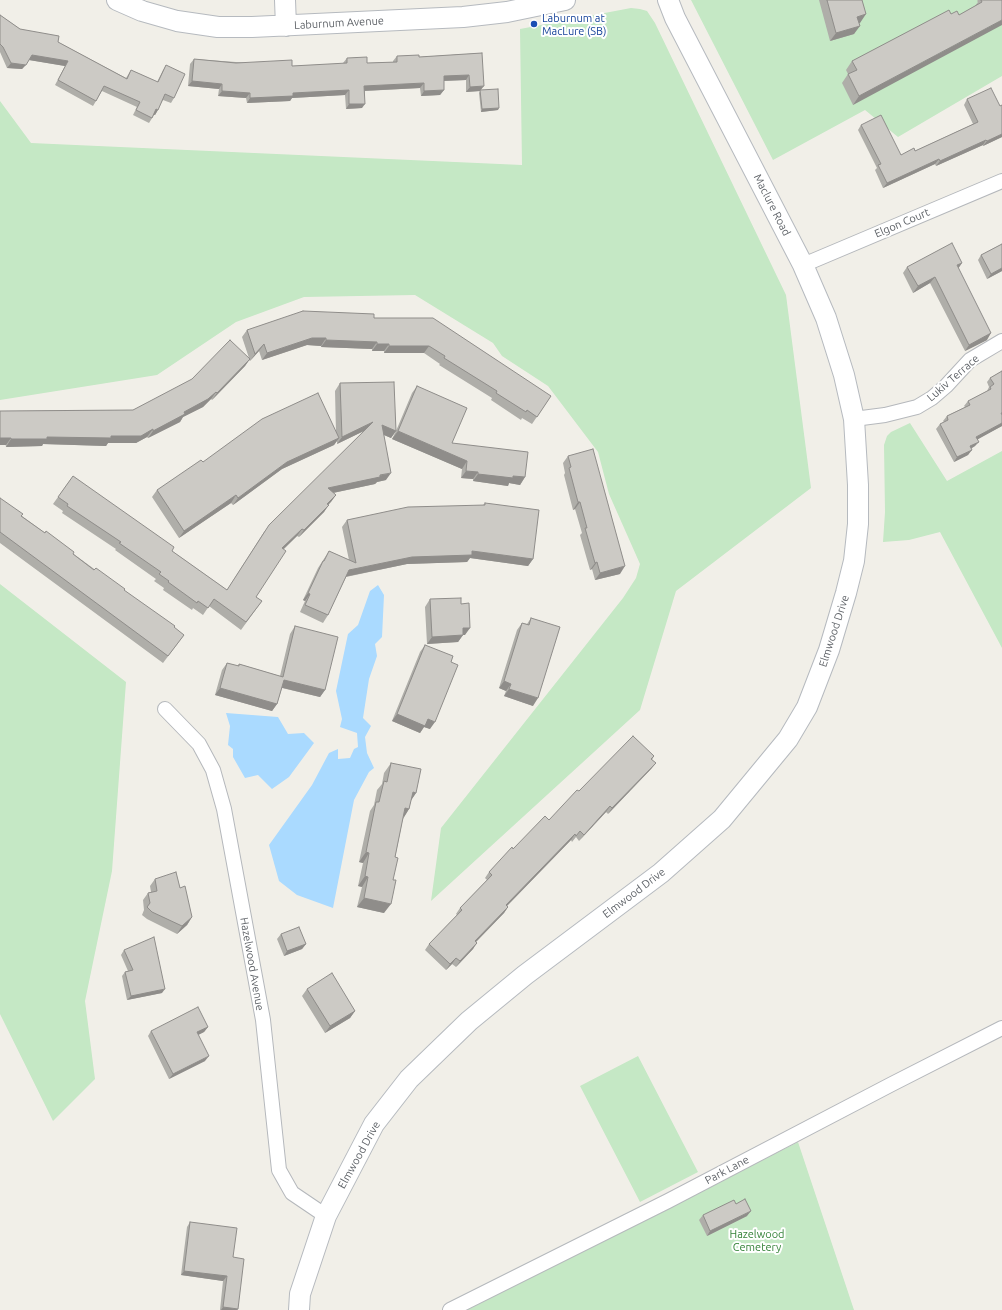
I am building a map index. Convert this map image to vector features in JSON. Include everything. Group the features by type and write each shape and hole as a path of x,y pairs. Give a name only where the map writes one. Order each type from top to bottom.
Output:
{"street":[{"name":"Laburnum Avenue","path":"117,0 142,11 177,21 218,26 286,26 463,16 507,12 565,0"},
{"path":"285,0 286,26"},
{"name":"Maclure Road","path":"668,0 682,31 802,265 826,318 844,375 854,419"},
{"name":"Elgon Court","path":"802,265 1002,181"},
{"name":"Lukiv Terrace","path":"854,419 885,415 916,407 932,398 942,390 970,360 1002,341"},
{"name":"Elmwood Drive","path":"299,1310 300,1294 326,1216 374,1124 410,1079 468,1021 525,975 661,873 716,824 755,781 788,739 807,707 822,669 844,601 854,561 858,524 858,486 854,419"},
{"name":"Hazelwood Avenue","path":"166,709 199,744 213,770 224,809 263,1020 279,1170 292,1193 326,1216"},
{"name":"Park Lane","path":"450,1310 668,1201 1002,1028"}],"green space":[{"path":"691,0 1002,0 1002,76 898,137 865,110 773,160"},
{"path":"631,8 647,11 655,23 786,295 811,488 676,591 640,710 431,901 441,828 623,598 636,578 640,564 609,494 598,452 548,386 502,356 493,343 415,295 304,297 236,322 157,375 0,400 0,101 31,143 522,165 520,29"},
{"path":"910,423 947,481 1002,451 1002,648 940,532 909,540 883,542 885,512 884,445 887,436 891,432"},
{"path":"0,584 126,682 112,871 85,1001 95,1079 53,1121 0,1014"},
{"path":"638,1056 698,1172 640,1202 580,1086"},
{"name":"Hazelwood Cemetery","path":"798,1142 854,1310 467,1310"}],"water":[{"path":"378,585 384,595 382,637 375,644 377,656 369,679 363,718 371,726 365,737 367,753 374,768 369,772 354,800 333,908 297,895 279,881 269,845 312,785 329,753 338,749 338,759 350,758 354,749 358,747 357,733 340,727 342,719 336,691 348,634 358,625 370,591"},
{"path":"226,713 278,717 288,734 304,733 314,743 289,777 272,789 258,775 245,778 233,757 233,749 228,745 230,726"}],"building":[{"path":"827,0 862,0 866,14 857,17 860,26 836,33"},
{"path":"981,0 1002,0 1002,20 859,96 848,74 857,70 852,61 949,10 951,14 957,11 959,15 982,2"},
{"path":"0,15 20,29 59,36 58,42 127,79 131,70 158,82 166,65 185,74 174,98 165,94 158,110 156,109 152,118 136,110 140,102 104,86 96,101 58,80 68,61 32,55 26,65 11,63 0,44"},
{"path":"482,53 484,86 470,87 469,75 444,76 444,90 424,91 424,83 364,86 365,104 349,104 349,90 293,93 293,96 250,98 250,93 222,91 222,84 192,81 194,59 236,63 292,60 292,66 347,63 347,58 367,57 367,63 397,62 397,56 419,55 419,57"},
{"path":"991,88 1000,106 1002,105 1002,134 940,161 939,159 887,183 878,165 881,164 861,125 881,115 901,155 914,148 915,151 978,122 967,99"},
{"path":"498,89 499,108 482,109 480,90"},
{"path":"952,243 962,263 957,265 991,333 969,345 935,277 918,286 907,267"},
{"path":"1002,244 1002,268 991,274 981,255"},
{"path":"303,311 374,314 374,318 433,318 551,396 537,417 527,410 526,412 496,393 497,391 444,358 445,356 429,346 389,346 389,344 377,344 377,342 312,338 267,353 264,344 255,354 247,330"},
{"path":"230,340 250,359 217,393 216,392 208,399 184,412 185,414 153,431 153,429 141,436 111,436 111,438 0,438 0,411 133,410 192,379"},
{"path":"1002,371 1002,423 976,437 979,442 970,446 972,450 957,457 940,424 948,420 947,416 970,405 968,401 991,389 990,387 994,384 990,378"},
{"path":"394,382 396,431 382,425 391,473 380,475 380,477 328,488 336,495 327,504 329,505 304,530 302,529 282,548 286,551 256,597 262,601 246,622 214,599 208,608 198,601 197,603 168,582 169,581 159,574 161,572 119,543 121,542 67,506 68,504 58,497 73,476 174,547 172,551 227,590 269,525 373,422 342,437 340,383"},
{"path":"417,386 467,408 452,443 528,452 525,477 513,476 513,478 466,471 467,461 398,431"},
{"path":"318,393 339,438 287,462 238,498 236,495 184,531 157,490 201,460 203,462 262,419"},
{"path":"593,449 625,566 600,573 597,562 595,563 585,528 587,528 569,468 571,467 568,456"},
{"path":"0,498 23,514 21,516 45,533 46,531 74,552 73,554 94,570 96,568 175,626 174,627 184,635 168,656 0,532"},
{"path":"485,503 539,510 533,559 472,551 472,555 412,557 349,570 328,615 305,605 310,594 308,593 329,551 356,563 347,520 408,507 485,505"},
{"path":"461,598 461,604 469,603 470,628 463,628 463,635 432,637 430,599"},
{"path":"531,618 560,627 538,698 509,689 511,684 504,681 522,623 529,625"},
{"path":"295,626 338,637 325,690 284,680 277,704 220,688 227,663 239,666 239,664 283,677"},
{"path":"425,645 453,656 451,662 458,665 435,722 428,719 425,726 397,714"},
{"path":"633,736 654,756 651,759 656,763 612,808 610,806 584,835 580,831 576,836 575,834 506,905 508,907 475,941 477,943 460,961 456,958 450,964 429,944 462,910 460,908 492,875 489,872 512,847 513,849 545,816 549,820 577,790 579,791"},
{"path":"391,763 421,769 416,793 413,792 409,809 405,808 395,857 398,858 393,880 396,880 391,904 364,898 368,877 365,876 369,853 366,852 376,802 379,802 384,781 387,782"},
{"path":"176,872 180,888 185,886 192,917 182,926 152,912 147,907 150,903 148,893 157,891 155,879"},
{"path":"299,927 306,944 287,951 281,934"},
{"path":"154,937 165,989 131,996 125,972 133,970 124,950"},
{"path":"332,973 355,1011 330,1026 307,989"},
{"path":"198,1007 208,1027 197,1032 209,1056 173,1074 151,1031"},
{"path":"745,1199 751,1211 710,1231 703,1215 734,1200 736,1204"},
{"path":"190,1222 237,1228 233,1257 244,1259 238,1309 223,1307 227,1276 184,1271"}],"place":[{"name":"Laburnum at MacLure (SB)","path":"534,24"}]}
